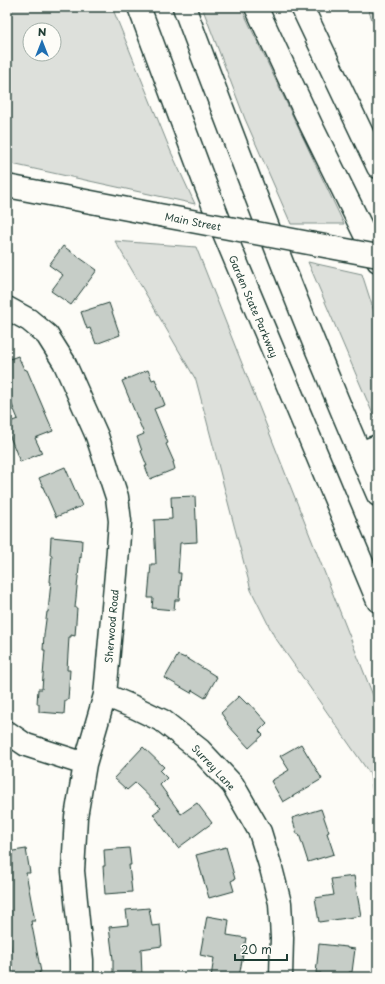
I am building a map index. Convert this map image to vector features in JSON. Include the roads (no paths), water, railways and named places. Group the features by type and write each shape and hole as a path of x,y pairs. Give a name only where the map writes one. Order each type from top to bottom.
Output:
{"main road":[{"name":"Garden State Parkway","path":"139,7 224,233 378,601"},
{"path":"184,7 328,377 369,449 378,495"},
{"path":"256,7 311,125 378,260"},
{"path":"302,7 378,167"},
{"name":"Main Street","path":"7,186 378,256"},
{"name":"Sherwood Road","path":"7,308 29,320 47,336 64,362 97,436 117,497 120,521 105,695 85,764 76,817 74,871 82,960 82,977"},
{"name":"Surrey Lane","path":"105,695 163,721 200,750 233,785 260,832 280,903 282,938 281,977"},
{"path":"7,732 26,745 85,764"}]}
